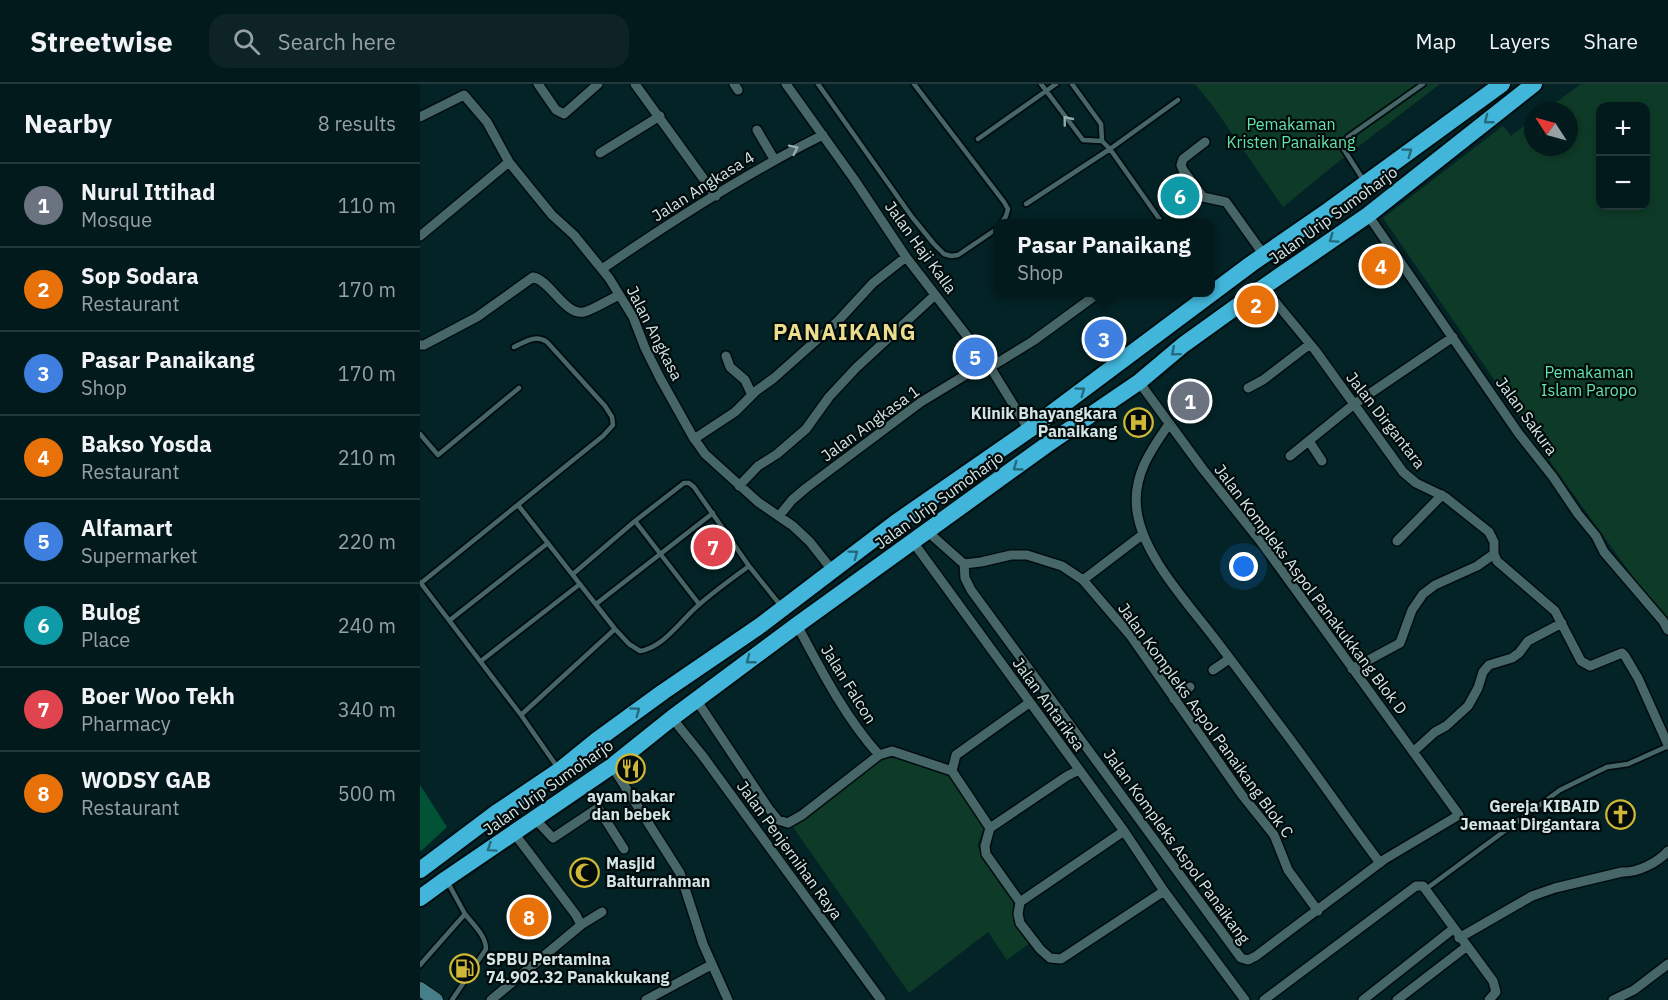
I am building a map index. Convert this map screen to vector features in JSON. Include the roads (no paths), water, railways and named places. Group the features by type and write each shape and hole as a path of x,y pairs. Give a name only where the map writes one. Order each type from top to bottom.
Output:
{"highway":[{"name":"Jalan Urip Sumoharjo","path":"1215,288 1365,184 1502,84"},
{"name":"Jalan Urip Sumoharjo","path":"420,898 612,766 672,718 797,625 1045,446 1139,382 1183,345 1263,287 1368,215 1534,84"},
{"name":"Jalan Urip Sumoharjo","path":"420,870 496,813 560,770 616,726 783,608 923,503 1029,430 1203,297"},
{"path":"783,608 797,625"},
{"path":"560,770 575,790"}],"main road":[{"path":"420,989 436,1000"}],"street":[{"path":"538,84 556,110 561,113 567,112 598,84"},
{"path":"635,84 716,196"},
{"name":"Jalan Haji Kalla","path":"786,84 906,257 988,365 1029,430"},
{"path":"420,117 464,95 464,85"},
{"name":"Jalan Angkasa","path":"464,95 487,122 509,162 552,215 574,235 602,269 633,317 645,348 694,439 705,454 758,502 794,526 832,570"},
{"path":"600,153 660,116"},
{"path":"757,130 774,159"},
{"name":"Jalan Angkasa 4","path":"602,269 774,159 823,135"},
{"path":"1205,142 1183,159 1181,165 1183,170 1203,196 1226,202 1264,255"},
{"path":"420,236 509,162"},
{"name":"Jalan Sakura","path":"1368,215 1519,434 1596,536 1604,552 1663,621 1668,630"},
{"path":"694,439 735,412 838,321 873,283 906,257"},
{"path":"420,345 477,317 533,277 540,278 563,303 576,311 584,312 619,295"},
{"name":"Jalan Dirgantara","path":"1263,287 1310,344 1403,472 1416,483 1442,495 1489,532 1494,542 1494,554 1500,564 1549,605 1562,623 1581,661 1595,665 1617,654 1625,656 1638,678 1668,746"},
{"path":"739,486 758,466 777,454 806,429 829,397 856,368 934,295"},
{"name":"Jalan Angkasa 1","path":"779,516 806,488 921,402 1033,341 1093,297"},
{"path":"1290,456 1353,405 1453,337"},
{"path":"1248,388 1263,380 1310,344"},
{"path":"726,356 730,367 745,380 752,395"},
{"name":"Jalan Kompleks Aspol Panakukkang Blok D","path":"1139,382 1261,542 1459,815"},
{"path":"1169,424 1148,456 1137,482 1137,511 1142,535 1183,598 1380,863"},
{"path":"1309,441 1322,461"},
{"path":"1397,541 1442,495"},
{"path":"928,532 964,564"},
{"path":"1083,580 1142,535"},
{"name":"Jalan Antariksa","path":"913,542 1245,1000"},
{"path":"1352,669 1400,643 1412,610 1427,590 1470,570 1494,554"},
{"name":"Jalan Kompleks Aspol Panaikang Blok C","path":"964,564 1011,555 1027,555 1062,566 1083,580 1130,635 1242,795 1274,835 1288,870 1318,911"},
{"name":"Jalan Kompleks Aspol Panaikang","path":"964,564 965,578 971,590 1241,958 1248,960 1256,956 1380,863 1459,815"},
{"path":"1413,752 1468,706 1488,665 1512,658 1519,654 1528,641 1562,623"},
{"name":"Jalan Falcon","path":"797,625 851,721 879,755"},
{"path":"1214,670 1229,659"},
{"path":"1174,699 1190,687"},
{"path":"697,701 778,820 788,823 802,815 879,755 892,751 952,771 990,828"},
{"path":"952,771 956,755 1029,703"},
{"name":"Jalan Penjernihan Raya","path":"672,718 702,755 881,1000"},
{"path":"612,766 680,873 711,965 728,1000"},
{"path":"1079,770 990,828 985,846 986,854 1020,902 1018,914 1020,923 1040,950 1050,958 1061,959 1164,891"},
{"path":"535,819 553,838 598,808 624,849"},
{"path":"1020,902 1124,831"},
{"path":"514,833 576,915 581,925"},
{"path":"1459,938 1533,897 1555,888 1622,872 1629,873 1650,864 1668,851"},
{"path":"1264,1000 1416,886 1426,889 1495,986 1495,995 1489,1000"},
{"path":"490,1000 581,925 602,912"},
{"path":"1363,1000 1453,929"},
{"path":"1397,1000 1466,947"},
{"path":"1613,1000 1634,990 1668,964"},
{"path":"646,1000 711,965"},
{"path":"1634,990 1639,1000"}],"lane":[{"path":"818,84 912,217 944,254 958,255 993,231"},
{"path":"914,84 1004,202 1008,209 1004,219"},
{"path":"1041,84 1083,140 1102,141"},
{"path":"978,139 1056,84"},
{"path":"1072,84 1101,124 1102,141 1159,219"},
{"path":"1365,184 1343,148 1348,137 1423,84"},
{"path":"1026,204 1110,149 1178,100"},
{"path":"514,347 536,338 547,342 605,406 612,417 613,425 609,431 420,582 560,770"},
{"path":"420,434 438,455 519,388"},
{"path":"573,574 635,521 684,483 689,483 749,566 783,608"},
{"path":"518,505 615,629 629,644 640,651 650,649 662,640 699,604 749,566"},
{"path":"596,604 712,513"},
{"path":"635,521 699,604"},
{"path":"450,620 548,543"},
{"path":"481,661 580,584"},
{"path":"521,715 615,629"},
{"path":"1426,889 1560,790 1607,767 1628,764 1668,746"},
{"path":"446,879 465,914 486,943 486,949 452,1000"},
{"path":"420,965 465,914"}],"place":[{"name":"Bulog","path":"1180,196"},
{"name":"Bakso Yosda","path":"1381,266"},
{"name":"Sop Sodara","path":"1256,305"},
{"name":"Pasar Panaikang","path":"1104,339"},
{"name":"Alfamart","path":"975,357"},
{"name":"Nurul Ittihad","path":"1190,401"},
{"name":"Klinik Bhayangkara Panaikang","path":"1138,422"},
{"name":"Boer Woo Tekh","path":"713,547"},
{"name":"ayam bakar dan bebek","path":"631,768"},
{"name":"Gereja KIBAID Jemaat Dirgantara","path":"1621,815"},
{"name":"Masjid Baiturrahman","path":"585,872"},
{"name":"WODSY GAB","path":"529,917"},
{"name":"SPBU Pertamina 74.902.32 Panakkukang","path":"465,968"}],"district":[{"name":"PANAIKANG","path":"845,331"}],"park label":[{"name":"Pemakaman Kristen Panaikang","path":"1291,133"},
{"name":"Pemakaman Islam Paropo","path":"1589,381"}]}
